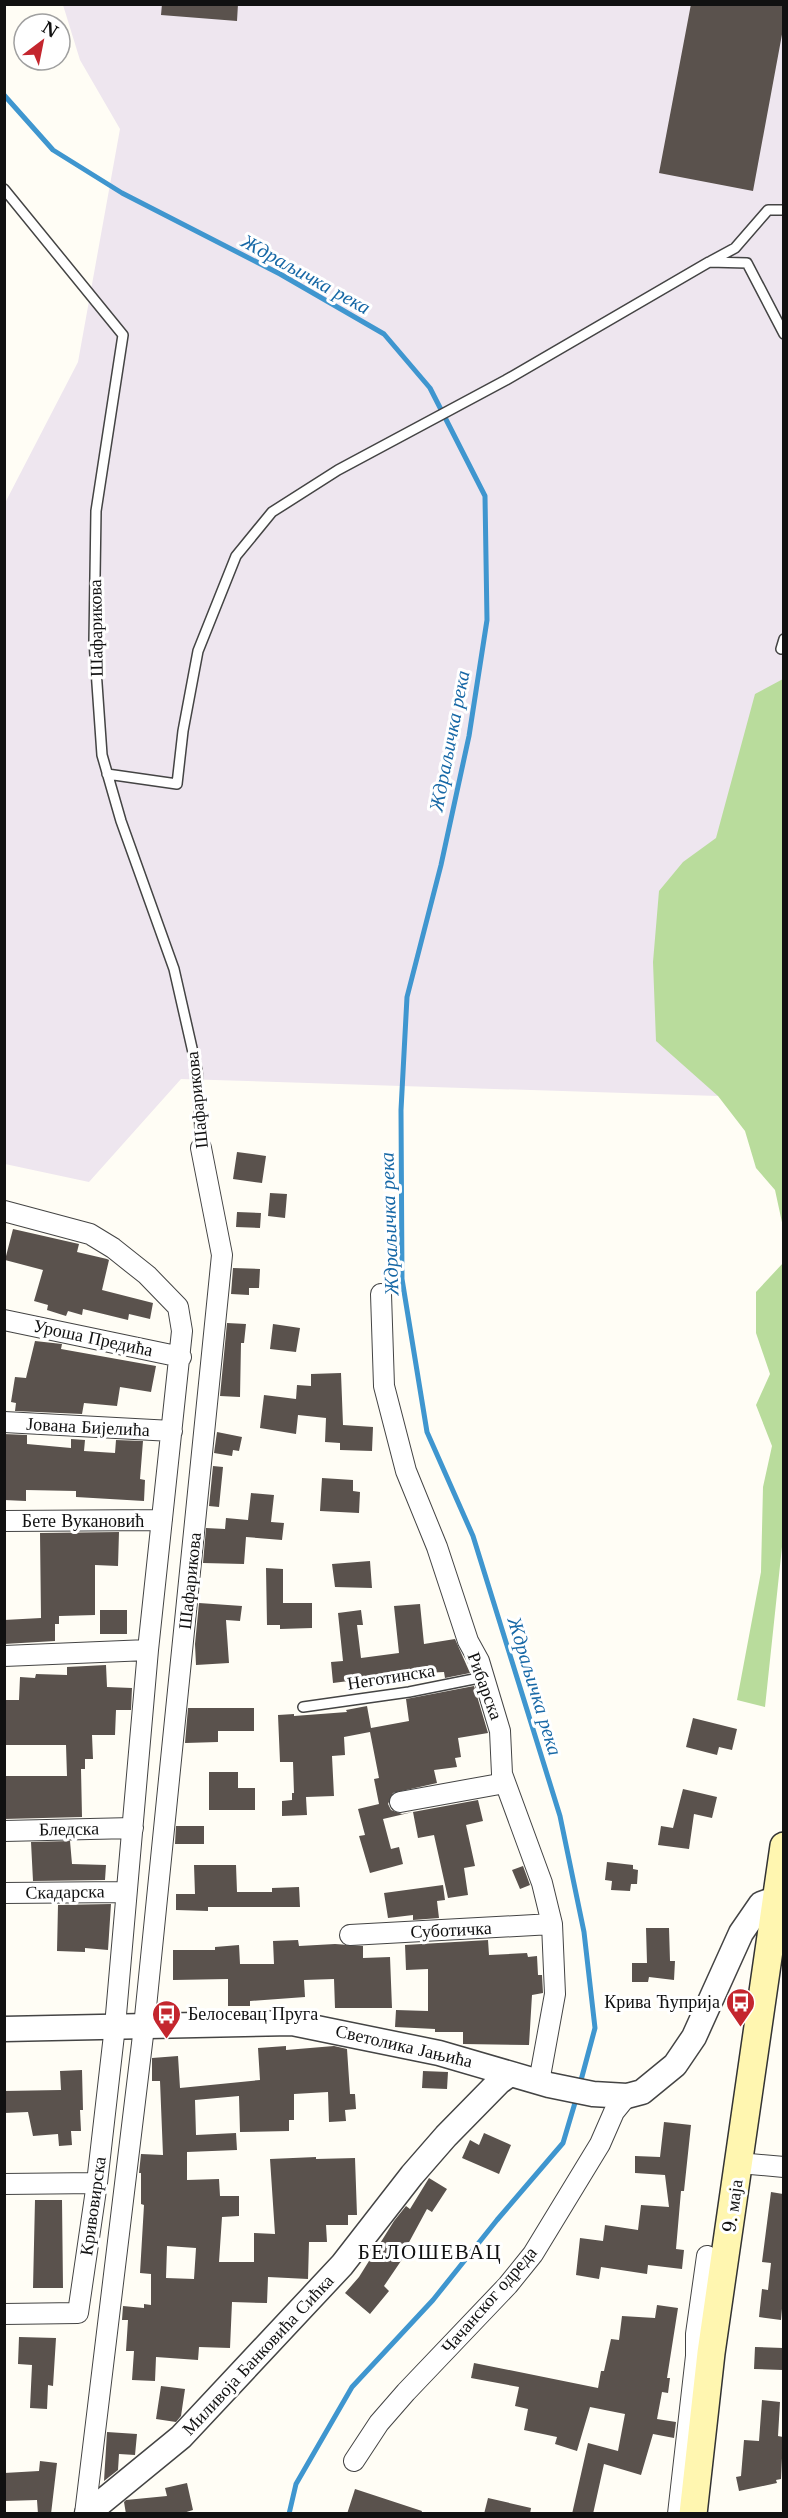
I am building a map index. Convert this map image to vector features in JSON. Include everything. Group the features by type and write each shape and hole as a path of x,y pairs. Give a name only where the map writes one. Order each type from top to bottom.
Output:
{"main road":[{"name":"9. маја","path":"693,2514 704,2347 739,2163 783,1846"}],"street":[{"name":"Шафарикова","path":"86,2514 144,2027 222,1255 201,1148"},
{"name":"Кривовирска","path":"4,1211 90,1234 113,1248 147,1275 178,1306 182,1331 148,1650 115,2026 97,2183 78,2313 4,2314"},
{"name":"Рибарска","path":"381,1294 384,1386 406,1471 437,1547 468,1641 479,1660 500,1731 502,1774 542,1882 552,1924 555,1994 544,2084"},
{"name":"Уроша Предића","path":"4,1320 181,1357"},
{"name":"Јована Бијелића","path":"4,1422 172,1431"},
{"name":"Бете Вукановић","path":"4,1521 162,1520"},
{"path":"4,1656 148,1650"},
{"path":"400,1802 505,1783"},
{"name":"Бледска","path":"4,1831 133,1828"},
{"name":"Скадарска","path":"4,1893 126,1892"},
{"path":"627,2096 642,2092 675,2065 694,2037 741,1933 761,1904 775,1899"},
{"name":"Суботичка","path":"350,1935 552,1924"},
{"name":"Светолика Јањића","path":"4,2029 292,2023 315,2026 462,2059 544,2084 593,2094 627,2096"},
{"path":"462,2059 472,2069 477,2080 473,2109"},
{"name":"Миливоја Банковића Сићка","path":"86,2514 181,2437 342,2265 412,2175 446,2136 499,2082 510,2074"},
{"name":"Чачанског одреда","path":"354,2461 379,2423 508,2284 532,2254 600,2144 614,2112 627,2096"},
{"path":"739,2163 783,2167"},
{"path":"4,2184 97,2183"},
{"path":"678,2514 704,2347 696,2334 706,2256"}],"lane":[{"name":"Шафарикова","path":"4,189 123,335 96,512 94,641 102,755 143,887 174,969 197,1070 201,1148"},
{"path":"108,774 177,784 183,731 198,651 236,556 272,512 338,470 506,380 735,248 768,210 783,210"},
{"path":"709,262 747,263 783,334"},
{"name":"Неготинска","path":"303,1707 409,1692 484,1677"}],"shaded area":[{"path":"63,5 783,5 783,708 718,1096 181,1079 89,1182 5,1164 5,503 78,362 120,129 80,60 72,34 72,12 65,12"}],"green space":[{"path":"783,679 783,1227 775,1190 756,1168 745,1131 718,1096 656,1041 653,962 659,891 683,862 716,838 755,694"},
{"path":"783,1263 784,1528 765,1707 737,1700 761,1572 763,1487 772,1446 756,1405 770,1374 756,1333 756,1292"}],"building":[{"path":"162,4 238,4 237,21 161,15"},
{"path":"691,4 783,4 783,29 753,191 659,173"},
{"path":"237,1152 266,1156 262,1183 233,1179"},
{"path":"270,1193 287,1194 285,1218 268,1216"},
{"path":"237,1212 261,1213 260,1228 236,1227"},
{"path":"13,1229 79,1244 77,1252 109,1260 102,1290 153,1303 150,1319 129,1314 128,1320 83,1309 82,1315 68,1311 66,1316 47,1310 48,1305 34,1301 43,1270 5,1260"},
{"path":"233,1268 260,1269 259,1288 249,1288 249,1295 231,1294"},
{"path":"227,1323 246,1324 244,1343 241,1343 240,1397 220,1396"},
{"path":"273,1324 300,1328 296,1352 270,1349"},
{"path":"35,1341 62,1344 61,1349 156,1366 151,1392 120,1387 117,1406 84,1403 82,1414 15,1411 16,1403 11,1402 15,1377 26,1378"},
{"path":"341,1373 343,1425 373,1427 372,1451 340,1450 340,1443 325,1442 326,1418 298,1415 296,1434 260,1428 264,1395 296,1399 297,1385 311,1386 311,1374"},
{"path":"217,1432 242,1437 239,1451 233,1450 232,1456 214,1453"},
{"path":"4,1434 27,1435 27,1444 71,1448 71,1439 85,1440 84,1451 115,1453 116,1440 143,1441 140,1479 145,1480 144,1501 76,1497 76,1491 26,1490 26,1501 4,1500"},
{"path":"213,1466 223,1467 219,1507 209,1506"},
{"path":"322,1478 353,1480 353,1491 360,1492 359,1513 320,1511"},
{"path":"251,1493 274,1495 271,1522 284,1523 282,1540 246,1537 244,1564 203,1563 206,1528 225,1529 226,1518 248,1520"},
{"path":"119,1532 118,1566 95,1565 95,1615 59,1616 59,1624 55,1624 55,1641 4,1644 4,1620 41,1618 40,1533"},
{"path":"370,1561 372,1588 335,1587 332,1564"},
{"path":"266,1568 283,1569 283,1603 312,1603 312,1628 280,1629 280,1625 267,1625"},
{"path":"199,1603 242,1606 240,1621 226,1620 229,1663 196,1665 195,1644"},
{"path":"420,1604 424,1644 455,1639 470,1673 445,1678 444,1672 403,1674 333,1683 331,1662 343,1661 338,1613 361,1610 363,1625 357,1625 361,1658 399,1653 394,1606"},
{"path":"100,1610 127,1610 127,1634 100,1634"},
{"path":"106,1665 107,1687 132,1688 131,1710 116,1710 115,1735 92,1735 93,1759 85,1759 85,1769 81,1769 82,1817 4,1819 4,1776 67,1776 66,1745 4,1745 4,1700 19,1700 20,1677 35,1678 36,1674 67,1675 67,1667"},
{"path":"474,1686 488,1733 458,1738 461,1757 455,1758 457,1767 434,1770 437,1783 393,1793 388,1804 391,1810 402,1814 478,1800 483,1821 466,1825 475,1866 464,1868 468,1895 448,1898 434,1835 418,1838 413,1812 383,1819 391,1849 399,1847 403,1864 370,1873 359,1836 365,1835 358,1809 379,1804 374,1779 379,1778 370,1732 344,1737 345,1755 332,1756 334,1796 306,1797 307,1815 282,1816 282,1801 292,1800 292,1793 294,1793 293,1762 280,1762 278,1715 347,1712 346,1710 367,1706 371,1728 409,1721 406,1699"},
{"path":"188,1708 254,1708 254,1731 218,1731 218,1742 185,1743"},
{"path":"693,1718 737,1729 732,1750 719,1747 717,1755 686,1747"},
{"path":"209,1772 238,1772 238,1788 255,1788 255,1810 209,1810"},
{"path":"683,1789 717,1797 712,1818 694,1814 689,1849 658,1845 661,1826 673,1828"},
{"path":"176,1826 204,1826 204,1844 175,1844"},
{"path":"70,1841 72,1864 106,1865 105,1880 33,1881 31,1842"},
{"path":"607,1862 633,1865 633,1869 638,1870 637,1884 631,1884 630,1891 611,1890 612,1881 605,1880"},
{"path":"194,1865 236,1865 237,1892 272,1892 272,1888 299,1887 300,1907 208,1907 208,1911 176,1910 176,1894 195,1894"},
{"path":"523,1866 530,1885 520,1889 512,1870"},
{"path":"443,1885 445,1900 437,1901 439,1918 413,1920 413,1915 388,1918 384,1893"},
{"path":"111,1904 108,1950 85,1948 85,1952 57,1951 58,1905"},
{"path":"646,1928 669,1928 670,1961 675,1961 674,1980 649,1977 648,1982 632,1982 632,1963 647,1963"},
{"path":"298,1940 299,1946 335,1944 363,1946 363,1958 390,1957 392,2008 335,2008 334,1979 304,1980 305,1997 250,2001 250,2006 228,2006 228,1979 173,1980 173,1950 215,1950 215,1947 239,1945 240,1964 274,1964 273,1941"},
{"path":"488,1940 489,1955 527,1953 528,1957 537,1956 538,1975 542,1975 543,1993 532,1995 529,2045 463,2044 463,2032 435,2032 435,2029 395,2027 396,2010 428,2011 428,1969 406,1970 405,1945"},
{"path":"286,2046 286,2050 334,2046 347,2049 350,2094 355,2094 356,2109 345,2110 346,2121 329,2122 328,2092 294,2094 294,2120 289,2120 289,2131 240,2132 239,2096 195,2100 196,2135 236,2133 237,2150 187,2152 187,2180 219,2179 220,2196 239,2196 239,2216 222,2217 219,2262 254,2262 254,2233 275,2234 270,2159 355,2158 357,2215 348,2215 348,2225 326,2225 327,2242 309,2242 308,2279 268,2277 267,2303 232,2302 230,2348 199,2347 198,2360 156,2357 155,2381 132,2380 134,2351 126,2351 128,2320 122,2320 123,2306 144,2308 144,2304 151,2305 151,2274 140,2273 144,2205 141,2204 141,2173 139,2173 141,2154 163,2155 160,2081 152,2081 152,2058 178,2056 180,2088 260,2080 258,2048","holes":["167,2246 196,2248 194,2279 166,2278"]},
{"path":"82,2070 81,2131 71,2131 72,2145 59,2146 58,2134 33,2136 28,2112 4,2113 4,2091 61,2090 60,2071"},
{"path":"423,2071 448,2072 447,2089 422,2088"},
{"path":"664,2122 691,2125 684,2191 681,2191 676,2249 684,2250 682,2269 648,2265 647,2274 601,2267 599,2279 576,2275 580,2238 603,2241 605,2225 638,2230 641,2205 669,2207 665,2175 635,2173 635,2156 660,2157"},
{"path":"484,2133 511,2145 499,2174 462,2158 470,2140 479,2145"},
{"path":"429,2178 447,2189 432,2212 427,2209 401,2257 403,2258 384,2286 389,2291 370,2314 345,2293 359,2277 394,2221 406,2206 410,2209"},
{"path":"771,2192 783,2194 781,2320 759,2317 762,2289 768,2290 771,2263 762,2262"},
{"path":"35,2200 62,2200 63,2288 33,2288"},
{"path":"657,2305 678,2308 667,2378 670,2378 668,2393 662,2392 657,2419 676,2422 674,2438 653,2434 641,2475 604,2464 593,2514 572,2514 588,2443 618,2451 625,2414 590,2407 577,2451 555,2444 557,2437 524,2430 528,2409 515,2406 519,2387 471,2378 474,2363 598,2388 611,2339 619,2340 622,2316 655,2318"},
{"path":"19,2337 56,2338 53,2386 48,2385 47,2409 30,2408 32,2365 18,2364"},
{"path":"755,2347 783,2348 783,2370 754,2369"},
{"path":"161,2386 185,2389 181,2416 176,2422 156,2419"},
{"path":"762,2400 780,2402 778,2436 783,2437 781,2479 776,2480 777,2483 739,2491 736,2477 741,2476 744,2440 759,2441"},
{"path":"107,2432 137,2434 135,2455 119,2454 118,2470 104,2481"},
{"path":"40,2461 57,2463 51,2514 38,2514 37,2500 4,2501 4,2473 39,2471"},
{"path":"187,2483 193,2510 180,2514 126,2514 124,2502 126,2500 167,2496 165,2488"},
{"path":"355,2489 422,2511 421,2514 347,2514"},
{"path":"488,2498 531,2508 530,2514 484,2514"}],"waterway":[{"name":"Ждраљичка река","path":"4,95 53,150 122,193 280,274 384,334 430,388 485,496 487,620 469,736 441,865 407,997 401,1110 402,1279 427,1432 473,1536 560,1816 584,1932 595,2028 580,2084"},
{"name":"Ждраљичка река","path":"289,2514 296,2484 352,2387 433,2300 563,2143 577,2096"}],"place":[{"name":"Крива Ћуприја","path":"741,2028"},
{"name":"Белосевац Пруга","path":"167,2040"}],"district":[{"name":"БЕЛОШЕВАЦ","path":"430,2252"}]}
